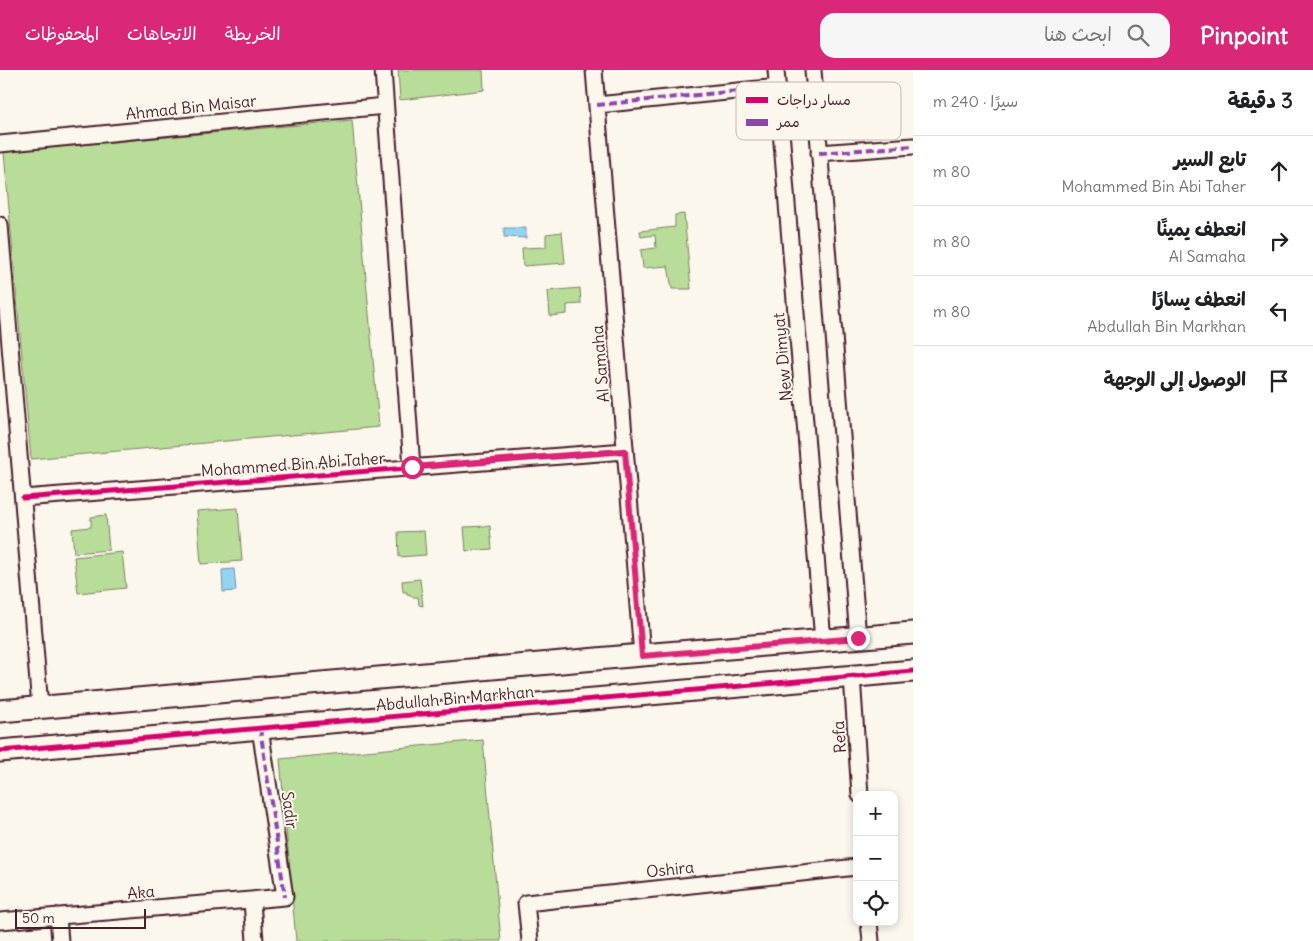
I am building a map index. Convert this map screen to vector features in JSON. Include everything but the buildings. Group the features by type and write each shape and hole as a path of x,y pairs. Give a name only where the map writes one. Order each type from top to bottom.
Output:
{"street":[{"path":"383,70 412,467"},
{"name":"Al Samaha","path":"594,70 642,656"},
{"path":"596,105 736,91"},
{"name":"Ahmad Bin Maisar","path":"0,144 385,106"},
{"name":"New Dimyat","path":"782,140 823,641"},
{"path":"818,140 858,638"},
{"path":"819,153 913,146"},
{"path":"0,225 40,707"},
{"name":"Mohammed Bin Abi Taher","path":"23,498 625,451"},
{"name":"Abdullah Bin Markhan","path":"0,711 913,633"},
{"name":"Abdullah Bin Markhan","path":"0,751 913,671"},
{"name":"Refa","path":"852,676 860,791"},
{"name":"Sadir","path":"260,728 285,897"},
{"name":"Oshira","path":"530,941 526,903 853,867"},
{"name":"Aka","path":"0,921 285,897"},
{"path":"252,900 255,941"},
{"path":"58,916 60,941"},
{"path":"869,926 871,941"}],"green space":[{"path":"398,70 483,70 484,90 400,100"},
{"path":"352,120 379,427 31,459 4,152"},
{"path":"684,214 691,289 672,289 668,266 643,268 641,250 656,248 655,235 641,237 640,231 675,227 675,215"},
{"path":"562,232 565,263 523,266 522,248 546,247 546,234"},
{"path":"580,288 581,304 567,305 567,314 550,316 548,291"},
{"path":"238,508 242,561 201,564 197,511"},
{"path":"106,515 109,550 74,553 72,529 91,527 91,517"},
{"path":"490,526 492,549 466,551 464,527"},
{"path":"424,531 426,555 399,557 398,532"},
{"path":"122,552 126,588 78,593 74,557"},
{"path":"420,579 423,606 419,605 418,597 412,597 407,592 403,592 402,581"},
{"path":"483,740 501,941 296,941 280,759"}],"water":[{"path":"504,228 526,228 526,238 504,237"},
{"path":"234,569 236,591 223,592 222,570"}],"marked path":[{"path":"597,105 736,91"},
{"path":"819,153 913,146"},
{"path":"260,728 285,897"}],"cycle path":[{"path":"23,498 625,451"},
{"path":"0,751 913,671"}],"route":[{"path":"412,467 625,451 642,656 858,638"}]}
